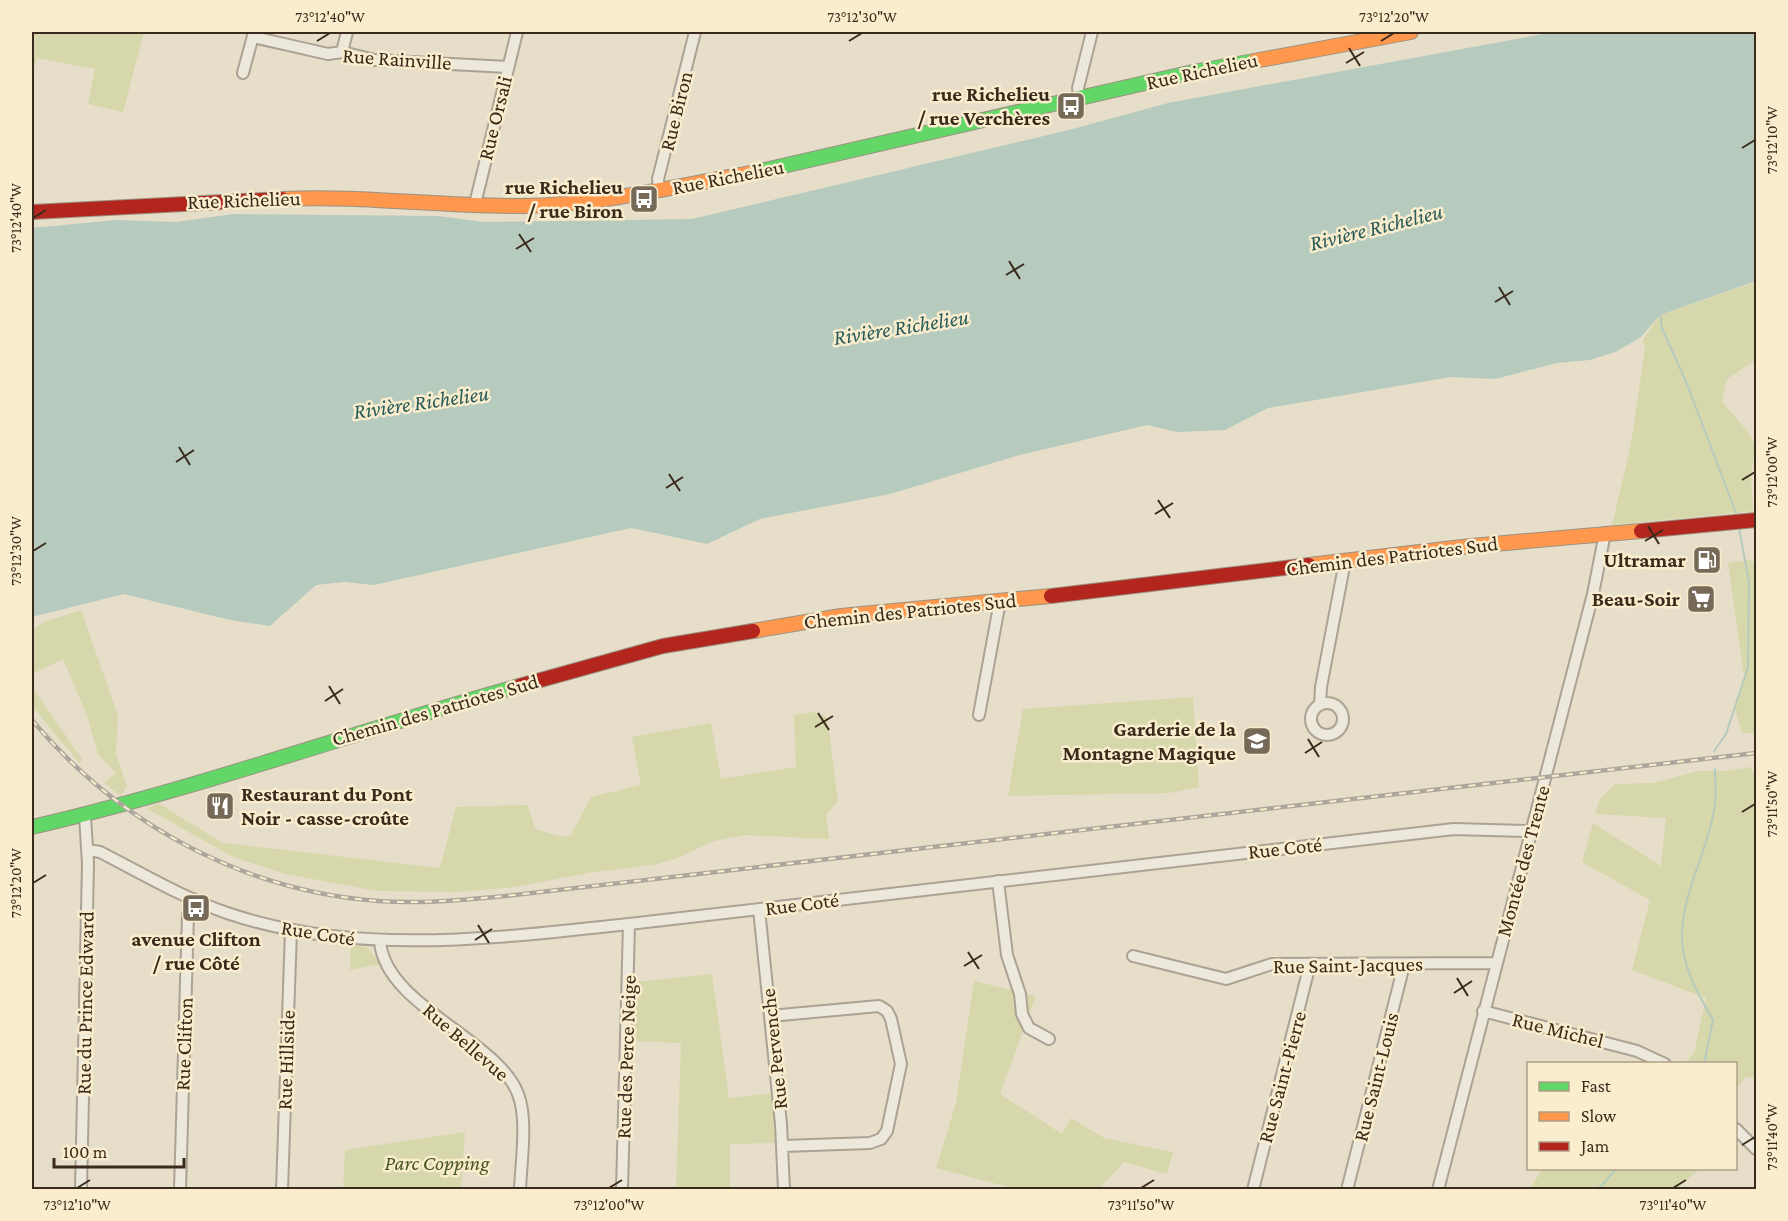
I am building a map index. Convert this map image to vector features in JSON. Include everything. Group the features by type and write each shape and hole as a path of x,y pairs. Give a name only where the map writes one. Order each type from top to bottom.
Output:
{"main road":[{"name":"Rue Richelieu","path":"32,212 325,197 476,204 561,205 782,168 1203,70 1412,32"},
{"name":"Chemin des Patriotes Sud","path":"32,826 85,816 406,717 637,651 826,618 1000,601 1605,533 1756,520"}],"street":[{"path":"342,52 347,32"},
{"name":"Rue Orsali","path":"476,204 517,32"},
{"name":"Rue Biron","path":"659,190 658,179 696,32"},
{"path":"1080,98 1078,88 1092,32"},
{"path":"243,73 254,34"},
{"name":"Rue Rainville","path":"254,34 328,54 342,52 375,60 508,67"},
{"name":"Montée des Trente","path":"1438,1190 1601,566 1605,533"},
{"path":"1320,705 1321,687 1345,561"},
{"path":"979,715 1000,612 1000,601"},
{"name":"Rue du Prince Edward","path":"81,1190 88,850 85,816"},
{"name":"Rue Coté","path":"88,850 100,852 193,899 228,913 291,931 380,942 519,934 629,924 1454,829 1530,831"},
{"path":"998,881 1005,945 1022,1014 1029,1028 1049,1039"},
{"name":"Rue Clifton","path":"180,1190 188,914 193,899"},
{"name":"Rue Pervenche","path":"759,909 783,1146 784,1190"},
{"name":"Rue des Perce Neige","path":"622,1190 629,924"},
{"name":"Rue Hillside","path":"282,1190 291,931"},
{"name":"Rue Bellevue","path":"380,942 384,960 411,993 502,1070 515,1087 522,1112 520,1190"},
{"name":"Rue Saint-Jacques","path":"1133,956 1226,979 1265,965 1496,963"},
{"name":"Rue Saint-Pierre","path":"1253,1190 1310,964"},
{"name":"Rue Saint-Louis","path":"1347,1190 1404,965"},
{"path":"770,1016 876,1005 889,1014 900,1055 888,1128 881,1139 870,1143 783,1146"},
{"name":"Rue Michel","path":"1483,1011 1637,1051 1661,1062"},
{"path":"1737,1130 1756,1149"}],"green space":[{"path":"32,32 144,32 123,112 88,104 95,69 37,58 32,76"},
{"path":"1756,282 1756,360 1727,379 1722,402 1749,433 1755,446 1751,477 1753,511 1612,525 1631,444 1645,348 1642,341 1660,315"},
{"path":"1749,560 1756,564 1756,733 1742,733 1735,709 1744,676 1728,563"},
{"path":"81,610 118,716 116,754 127,786 121,796 104,783 116,773 98,754 87,716 63,659 32,674 32,630 44,622"},
{"path":"32,687 82,759 80,764 32,706"},
{"path":"1193,697 1199,787 1169,793 1008,796 1023,709"},
{"path":"814,712 827,717 838,801 826,815 829,839 745,835 714,841 675,859 653,865 593,872 515,887 458,892 377,891 286,874 233,857 146,808 159,804 223,843 440,868 456,807 528,805 535,829 563,837 571,835 591,797 641,785 632,737 711,723 721,779 796,767 794,715"},
{"path":"1751,767 1756,780 1756,1078 1746,1077 1737,1088 1737,1062 1686,1062 1694,1053 1706,998 1632,970 1650,900 1582,862 1593,823 1661,866 1666,818 1595,814 1600,799 1615,784 1654,783 1698,771 1727,771"},
{"path":"351,944 368,948 380,964 350,970"},
{"path":"712,974 729,1098 772,1093 776,1143 730,1144 730,1189 676,1189 681,1043 632,1041 635,982"},
{"path":"974,981 1036,996 1000,1094 1062,1134 1071,1118 1104,1138 1173,1152 1167,1174 1124,1162 1099,1189 1016,1189 936,1168 956,1103"},
{"name":"Parc Copping","path":"465,1132 461,1189 343,1189 345,1150"},
{"path":"1541,1170 1699,1170 1676,1189 1530,1189"}],"water":[{"name":"Rivière Richelieu","path":"1554,32 1756,32 1756,281 1660,315 1640,338 1615,352 1590,360 1557,363 1495,379 1451,377 1268,408 1225,430 1177,432 1147,425 1020,455 890,494 760,519 707,544 631,528 374,585 345,582 316,585 270,626 230,620 124,594 32,617 32,228 116,220 176,222 234,214 439,216 483,222 692,219 1065,131 1168,103"}],"waterway":[{"path":"1660,314 1662,328 1687,384 1736,513"},
{"path":"1714,751 1726,734 1748,667 1749,582 1739,528"},
{"path":"1704,1062 1713,1020 1687,968 1682,934 1686,902 1711,826 1716,795 1715,769"},
{"path":"1594,1190 1602,1185 1615,1170"}],"railway":[{"path":"32,720 66,757 103,790 143,820 186,845 231,866 279,883 328,895 394,902 505,896 1756,753"}],"traffic: fast":[{"path":"752,173 1193,72 1254,61"},
{"path":"32,827 216,778 519,686"}],"traffic: slow":[{"path":"1254,61 1411,32"},
{"path":"282,199 312,198 493,206 552,205 638,194 752,173"},
{"path":"1309,565 1471,546 1641,531"},
{"path":"753,631 841,616 1051,596"}],"traffic: jam":[{"path":"32,212 282,199"},
{"path":"1641,531 1756,520"},
{"path":"1051,596 1309,565"},
{"path":"519,686 663,646 753,631"}],"place":[{"name":"rue Richelieu / rue Verchères","path":"1071,106"},
{"name":"rue Richelieu / rue Biron","path":"644,199"},
{"name":"Ultramar","path":"1707,560"},
{"name":"Beau-Soir","path":"1701,599"},
{"name":"Garderie de la Montagne Magique","path":"1257,741"},
{"name":"Restaurant du Pont Noir - casse-croûte","path":"220,806"},
{"name":"avenue Clifton / rue Côté","path":"196,908"}]}
